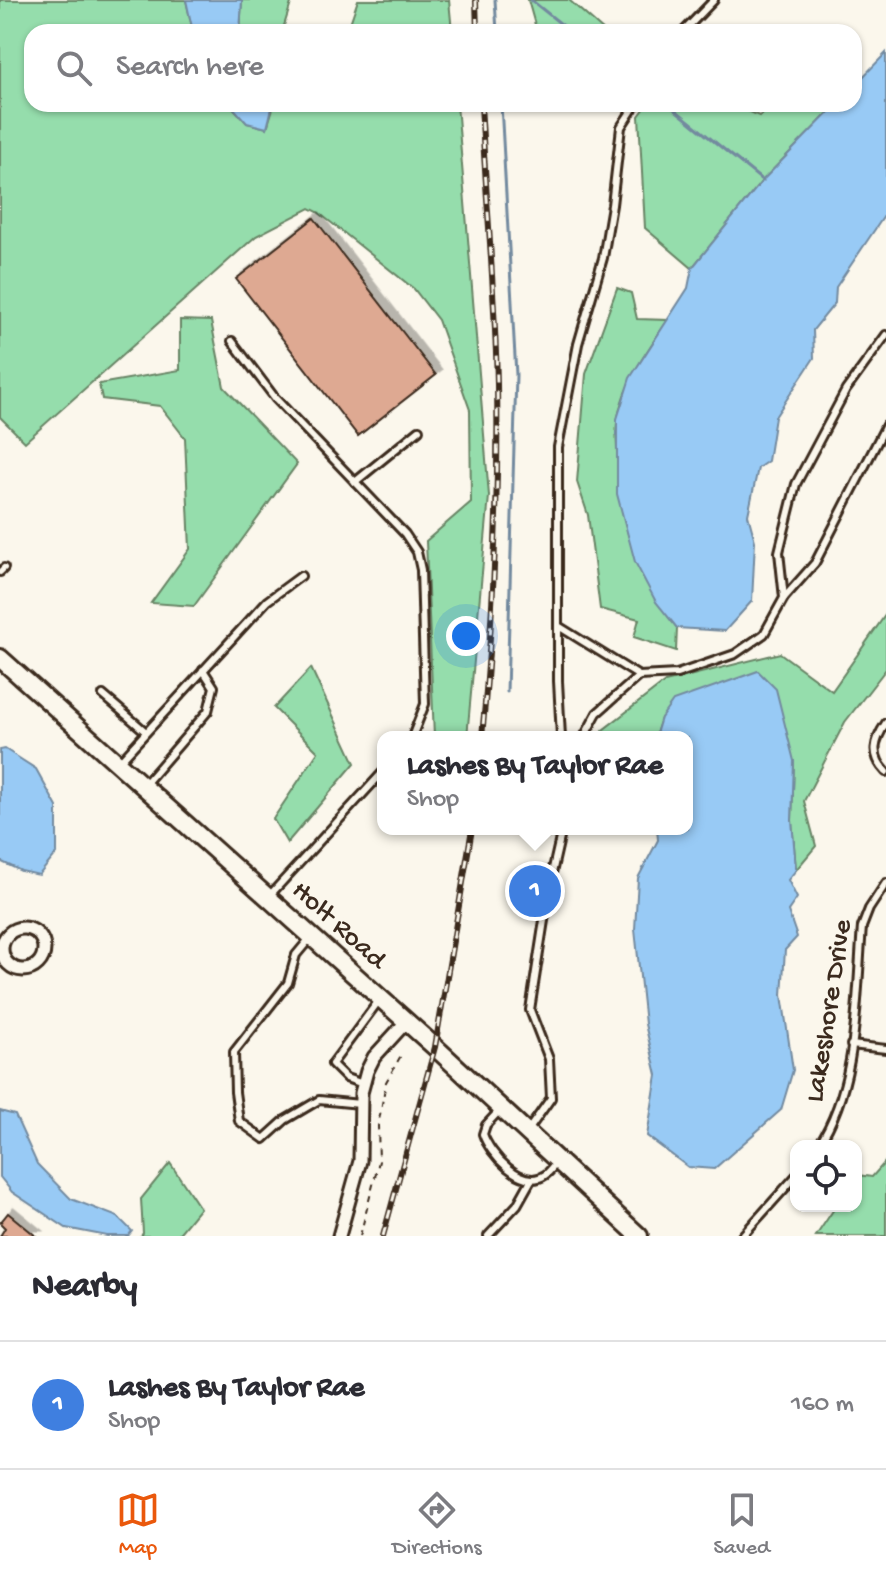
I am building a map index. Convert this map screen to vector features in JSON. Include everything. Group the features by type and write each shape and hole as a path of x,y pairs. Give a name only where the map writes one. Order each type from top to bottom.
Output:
{"main road":[{"name":"Holt Road","path":"0,658 406,1022 639,1236"}],"street":[{"path":"339,1236 360,1161 363,1084 374,1057 406,1022"}],"lane":[{"path":"691,24 714,0"},
{"path":"561,731 558,447 578,344 603,258 621,127 631,112"},
{"path":"784,598 779,552 796,484 846,390 886,335"},
{"path":"232,341 275,398 413,545 421,570 425,704 414,731"},
{"path":"560,627 639,676 677,674 735,654 764,634 784,598 815,563 886,425"},
{"path":"355,482 419,430"},
{"path":"117,763 267,601 301,576"},
{"path":"143,786 208,711 214,687 203,670"},
{"path":"587,731 597,713 639,676"},
{"path":"103,695 146,732"},
{"path":"886,723 876,740 874,751 875,759 886,772"},
{"path":"267,898 377,779"},
{"path":"527,1132 551,1098 549,1059 530,1010 561,835"},
{"name":"Lakeshore Drive","path":"821,1140 840,1106 851,1045 862,927 869,909 886,883"},
{"path":"311,937 296,955 288,983 234,1052 239,1121 264,1139 285,1120 319,1100 360,1104"},
{"path":"363,1084 346,1078 332,1064 380,999"},
{"path":"851,1045 886,1049"},
{"path":"501,1108 486,1125 483,1134 487,1147 518,1176 531,1180 544,1176 558,1161"},
{"path":"488,1236 517,1205 531,1180"},
{"path":"742,1236 790,1183"}],"path":[{"path":"360,1236 379,1161 378,1126 386,1082 403,1052"}],"green space":[{"path":"0,0 186,0 191,24 24,24 24,112 237,112 247,123 267,128 272,112 458,112 489,496 468,731 434,731 426,541 471,502 470,410 438,320 414,289 318,212 310,208 256,236 25,442 0,417"},
{"path":"242,0 292,0 284,24 240,24"},
{"path":"358,0 449,0 451,24 350,24"},
{"path":"528,0 569,0 596,24 535,24"},
{"path":"642,112 750,112 759,116 764,112 829,112 762,181 692,268 645,228 639,116"},
{"path":"617,288 631,293 637,319 668,320 626,390 616,435 625,524 650,588 677,628 676,651 634,637 639,619 600,609 588,515 577,482 586,374"},
{"path":"180,320 211,321 224,387 297,464 194,606 151,603 190,549 185,438 160,406 102,399 99,384 180,370"},
{"path":"886,614 886,669 845,722 804,801 816,846 796,870 792,821 794,761 661,718 657,731 603,731 665,682 780,653 832,691"},
{"path":"311,668 355,763 287,843 273,819 318,752 274,708"},
{"path":"886,1161 886,1236 816,1236 832,1212 862,1212 862,1176 872,1177"},
{"path":"170,1163 200,1208 177,1236 141,1236 141,1199"}],"water":[{"path":"186,0 242,0 240,24 191,24"},
{"path":"886,53 886,213 836,287 835,303 813,330 814,358 775,417 768,461 758,468 748,515 755,541 752,601 725,631 677,628 656,602 635,562 617,494 617,419 630,378 688,288 692,268 762,181 829,112 862,112 862,78"},
{"path":"237,112 271,112 267,128 247,123"},
{"path":"758,671 776,689 794,761 792,820 796,870 788,880 797,898 788,911 797,937 785,950 782,995 793,1070 781,1110 714,1169 688,1167 647,1136 657,1075 645,1024 635,929 638,878 658,840 658,835 693,835 693,731 657,731 661,718 673,701"},
{"path":"5,749 36,769 57,807 57,853 39,875 0,861 0,750"},
{"path":"0,1111 15,1115 37,1164 71,1199 118,1217 132,1231 128,1236 107,1236 66,1228 12,1192 0,1177"}],"building":[{"path":"314,218 436,375 358,436 236,279"},
{"path":"8,1213 36,1236 0,1236 5,1228 0,1223"}],"waterway":[{"path":"495,0 496,24"},
{"path":"531,0 561,24"},
{"path":"501,112 516,375 507,692"},
{"path":"678,112 763,181"}],"railway":[{"path":"476,0 477,24"},
{"path":"481,112 497,384 494,560 482,731"},
{"path":"383,1236 435,1047 471,835"}],"place":[{"name":"Lashes By Taylor Rae","path":"535,891"}]}
